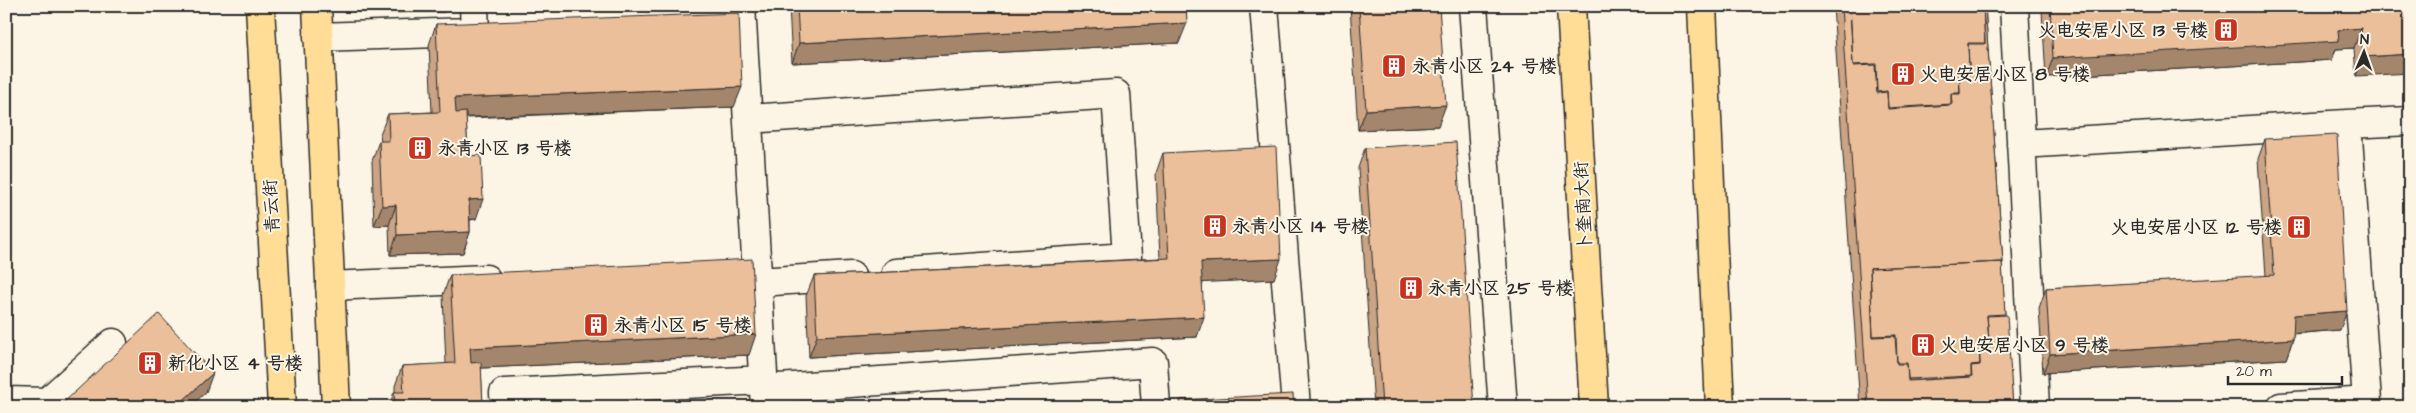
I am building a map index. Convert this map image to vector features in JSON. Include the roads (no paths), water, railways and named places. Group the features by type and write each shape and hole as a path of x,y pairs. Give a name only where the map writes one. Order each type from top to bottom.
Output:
{"main road":[{"name":"青云街","path":"260,6 282,407"},
{"path":"317,6 336,407"},
{"name":"卜奎南大街","path":"1571,6 1594,407"},
{"path":"1702,6 1720,407"}],"street":[{"path":"1264,6 1296,407"},
{"path":"1473,6 1503,407"},
{"path":"2014,6 2035,407"},
{"path":"712,22 741,14 764,392"},
{"path":"318,37 474,19 505,30"},
{"path":"727,268 757,274 1127,257 1116,94 748,118"},
{"path":"2021,144 2347,124 2410,122"},
{"path":"2281,407 2368,404 2347,124"},
{"path":"330,286 509,278"},
{"path":"6,401 47,402 114,343"},
{"path":"505,407 504,393 764,392 1153,362 1156,407"}],"place":[{"name":"火电安居小区 13 号楼","path":"2226,30"},
{"name":"永青小区 24 号楼","path":"1394,66"},
{"name":"火电安居小区 8 号楼","path":"1903,74"},
{"name":"永青小区 13 号楼","path":"420,148"},
{"name":"永青小区 14 号楼","path":"1215,226"},
{"name":"火电安居小区 12 号楼","path":"2299,227"},
{"name":"永青小区 25 号楼","path":"1411,288"},
{"name":"永青小区 15 号楼","path":"596,325"},
{"name":"火电安居小区 9 号楼","path":"1923,345"},
{"name":"新化小区 4 号楼","path":"150,363"}]}
